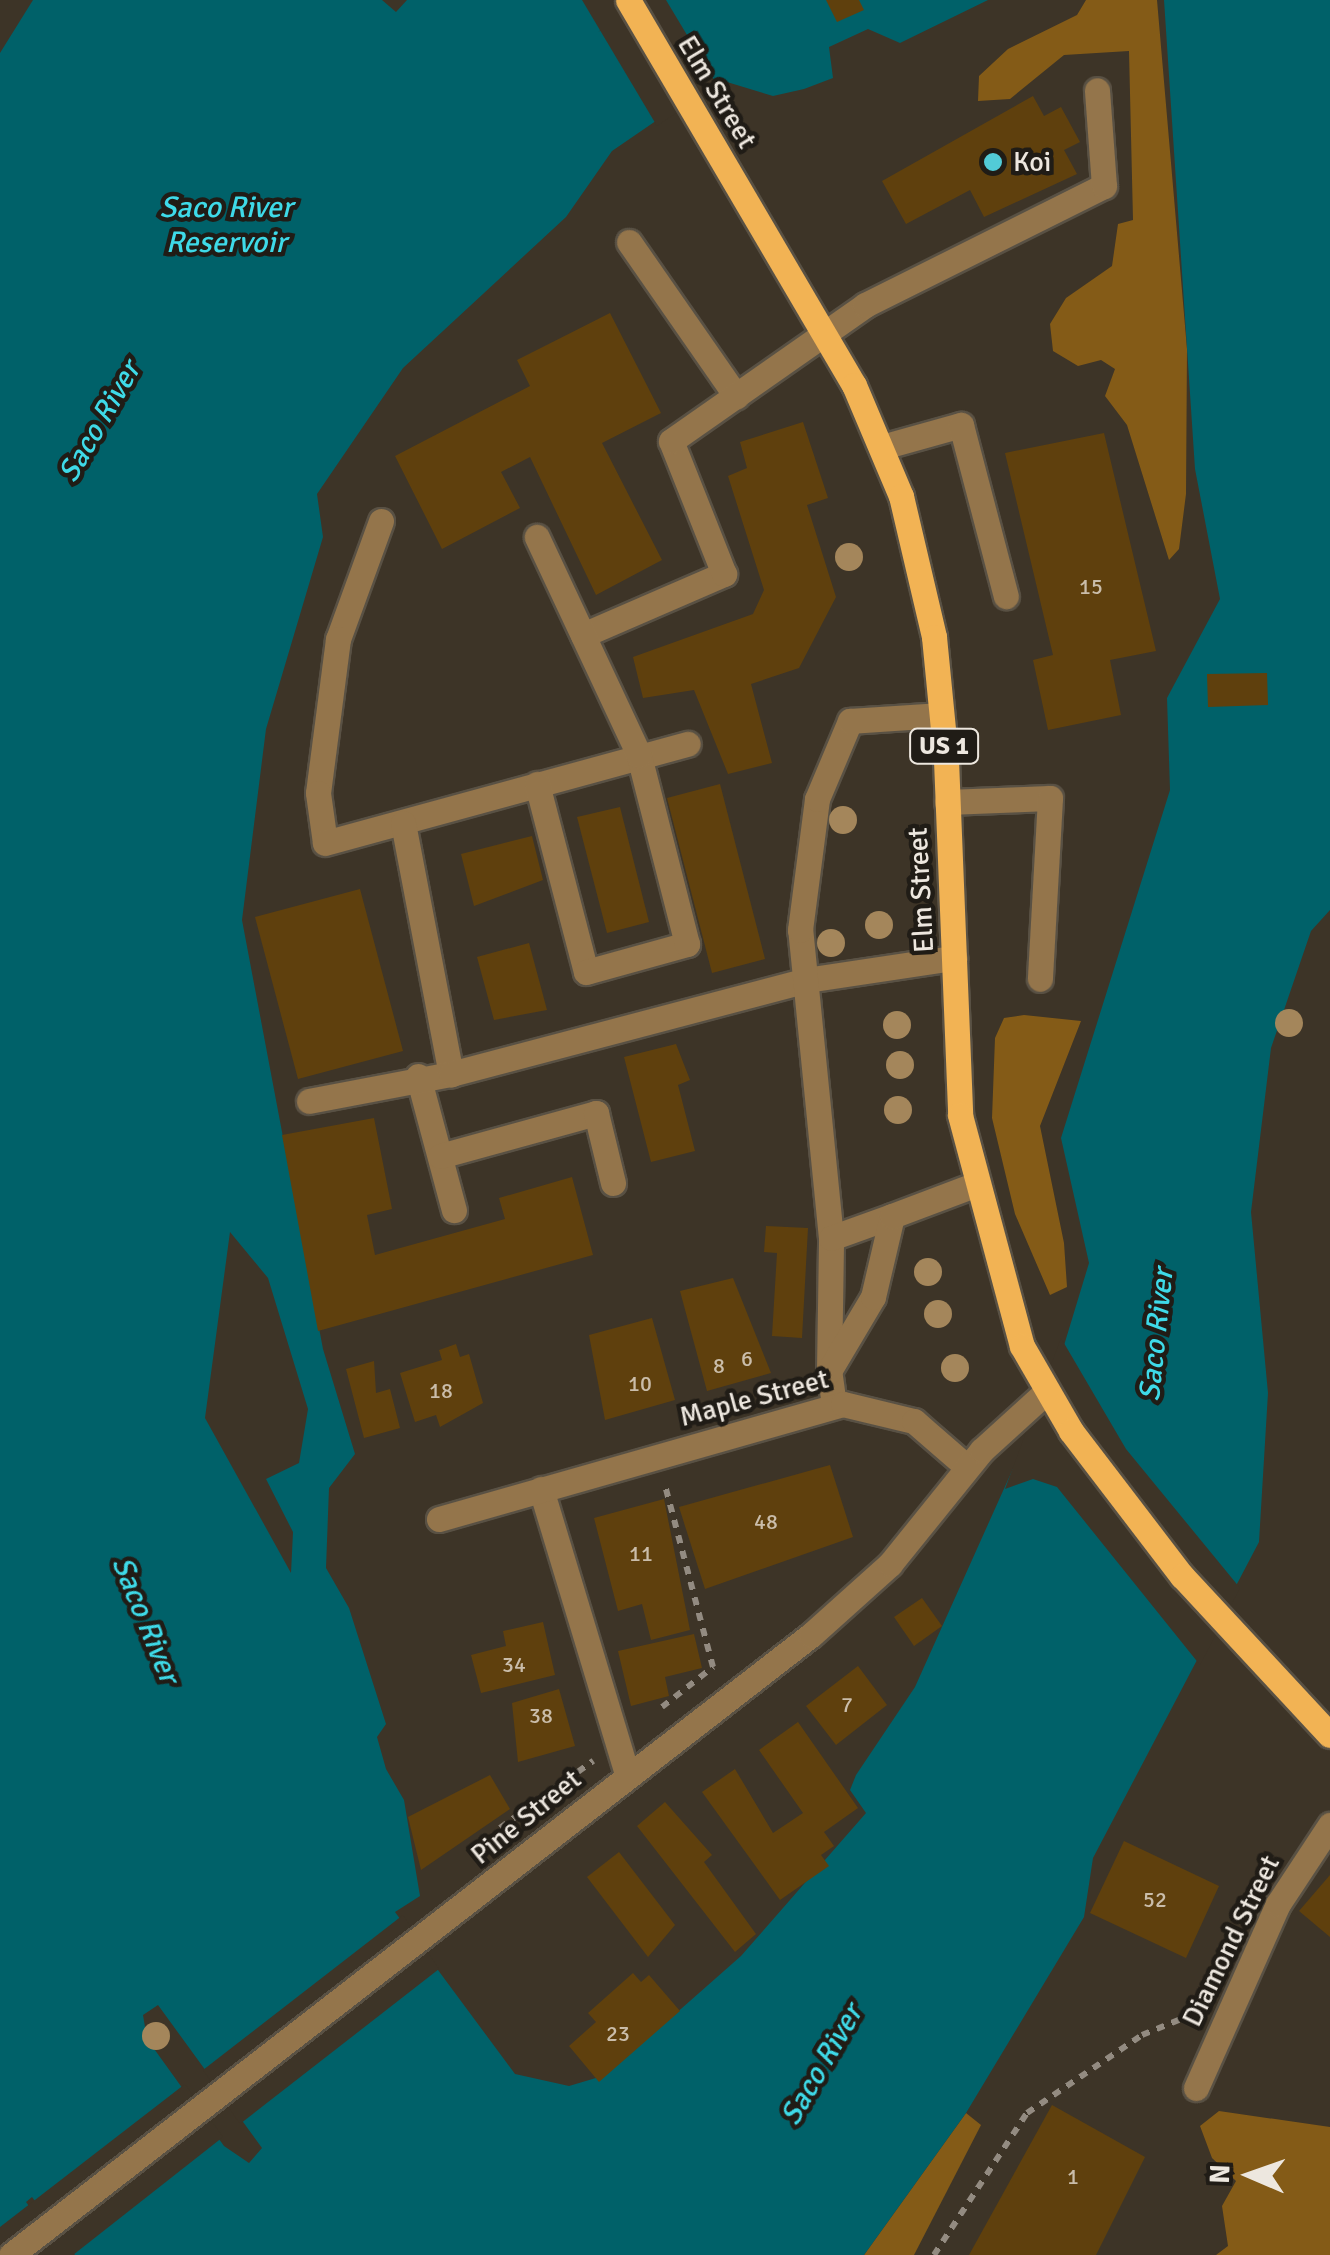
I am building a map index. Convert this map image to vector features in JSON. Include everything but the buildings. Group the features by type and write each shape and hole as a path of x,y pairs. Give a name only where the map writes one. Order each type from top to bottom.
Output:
{"main road":[{"name":"Elm Street","path":"628,0 826,335 882,447 923,581 941,715 960,1115 974,1185 1022,1346 1046,1392 1235,1638 1330,1736"}],"street":[{"path":"583,635 724,574 671,441 866,305 1104,186 1096,90"},
{"path":"629,242 736,396"},
{"path":"882,447 961,425 1006,596"},
{"path":"381,522 338,639 318,793 325,843 688,744"},
{"path":"537,538 640,755 687,944 586,972 537,784"},
{"path":"834,1405 830,1371 831,1238 800,930 817,799 850,721 941,715"},
{"path":"947,802 1050,798 1040,978"},
{"path":"403,823 451,1074"},
{"path":"309,1101 418,1076 451,1074 806,980 954,958"},
{"path":"418,1076 454,1210"},
{"path":"440,1156 596,1113 613,1183"},
{"path":"831,1238 974,1185"},
{"path":"830,1371 872,1296 892,1216"},
{"name":"Pine Street","path":"11,2255 850,1602 967,1468 1046,1392"},
{"name":"Maple Street","path":"440,1518 834,1405 914,1421 967,1468"},
{"path":"541,1489 627,1774"},
{"name":"Diamond Street","path":"1196,2088 1231,1998 1330,1825"}],"path":[{"path":"657,1455 713,1666"},
{"path":"934,2255 1027,2112 1142,2035 1231,1998"}],"shaded area":[{"path":"1086,0 1157,0 1187,349 1186,494 1179,549 1169,560 1127,425 1105,396 1115,369 1101,360 1078,366 1053,351 1050,324 1066,298 1112,266 1118,224 1133,220 1129,51 1064,55 1010,99 978,101 979,76 1008,49 1077,15"},
{"path":"1024,1015 1081,1021 1040,1126 1064,1243 1067,1287 1050,1295 1015,1214 992,1118 995,1038 1004,1018"},
{"path":"1219,2111 1330,2127 1330,2255 1216,2255 1228,2246 1222,2206 1236,2181 1212,2158 1200,2126"},
{"path":"966,2113 981,2125 914,2255 864,2255"}],"water":[{"name":"Saco River Reservoir","path":"33,0 382,0 396,12 407,0 642,0 598,32 654,0 988,0 900,43 868,29 829,47 833,78 804,89 773,96 717,79 612,151 566,217 403,368 317,494 323,537 266,729 242,920 323,1349 355,1454 329,1488 326,1568 349,1608 386,1724 377,1737 386,1769 404,1800 420,1896 395,1912 515,2074 569,2086 606,2075 741,1956 866,1813 850,1790 856,1775 915,1687 1055,1375 1089,1263 1061,1138 1170,790 1167,698 1220,599 1195,469 1164,0 1330,0 1330,910 1311,931 1271,1048 1251,1212 1268,1393 1259,1542 1093,1858 1084,1917 966,2113 864,2255 75,2255 32,2197 26,2202 65,2255 0,2255 0,53","holes":["230,1232 268,1278 308,1409 299,1463 266,1479 293,1532 291,1573 205,1418","158,2005 262,2148 249,2163 224,2146 147,2039 143,2015"]}],"pier":[{"path":"582,0 666,0 717,85 657,126"},
{"path":"1061,1338 1126,1449 1240,1588 1200,1665 1057,1487 1033,1479 1005,1489"},
{"path":"403,1915 439,1969 240,2124 203,2070"},
{"path":"185,2084 223,2137 73,2255 0,2255 0,2227"}],"place":[{"name":"Koi","path":"993,162"}],"water label":[{"name":"Saco River","path":"100,422"},
{"name":"Saco River","path":"1157,1335"},
{"name":"Saco River","path":"145,1620"},
{"name":"Saco River","path":"822,2065"}]}
